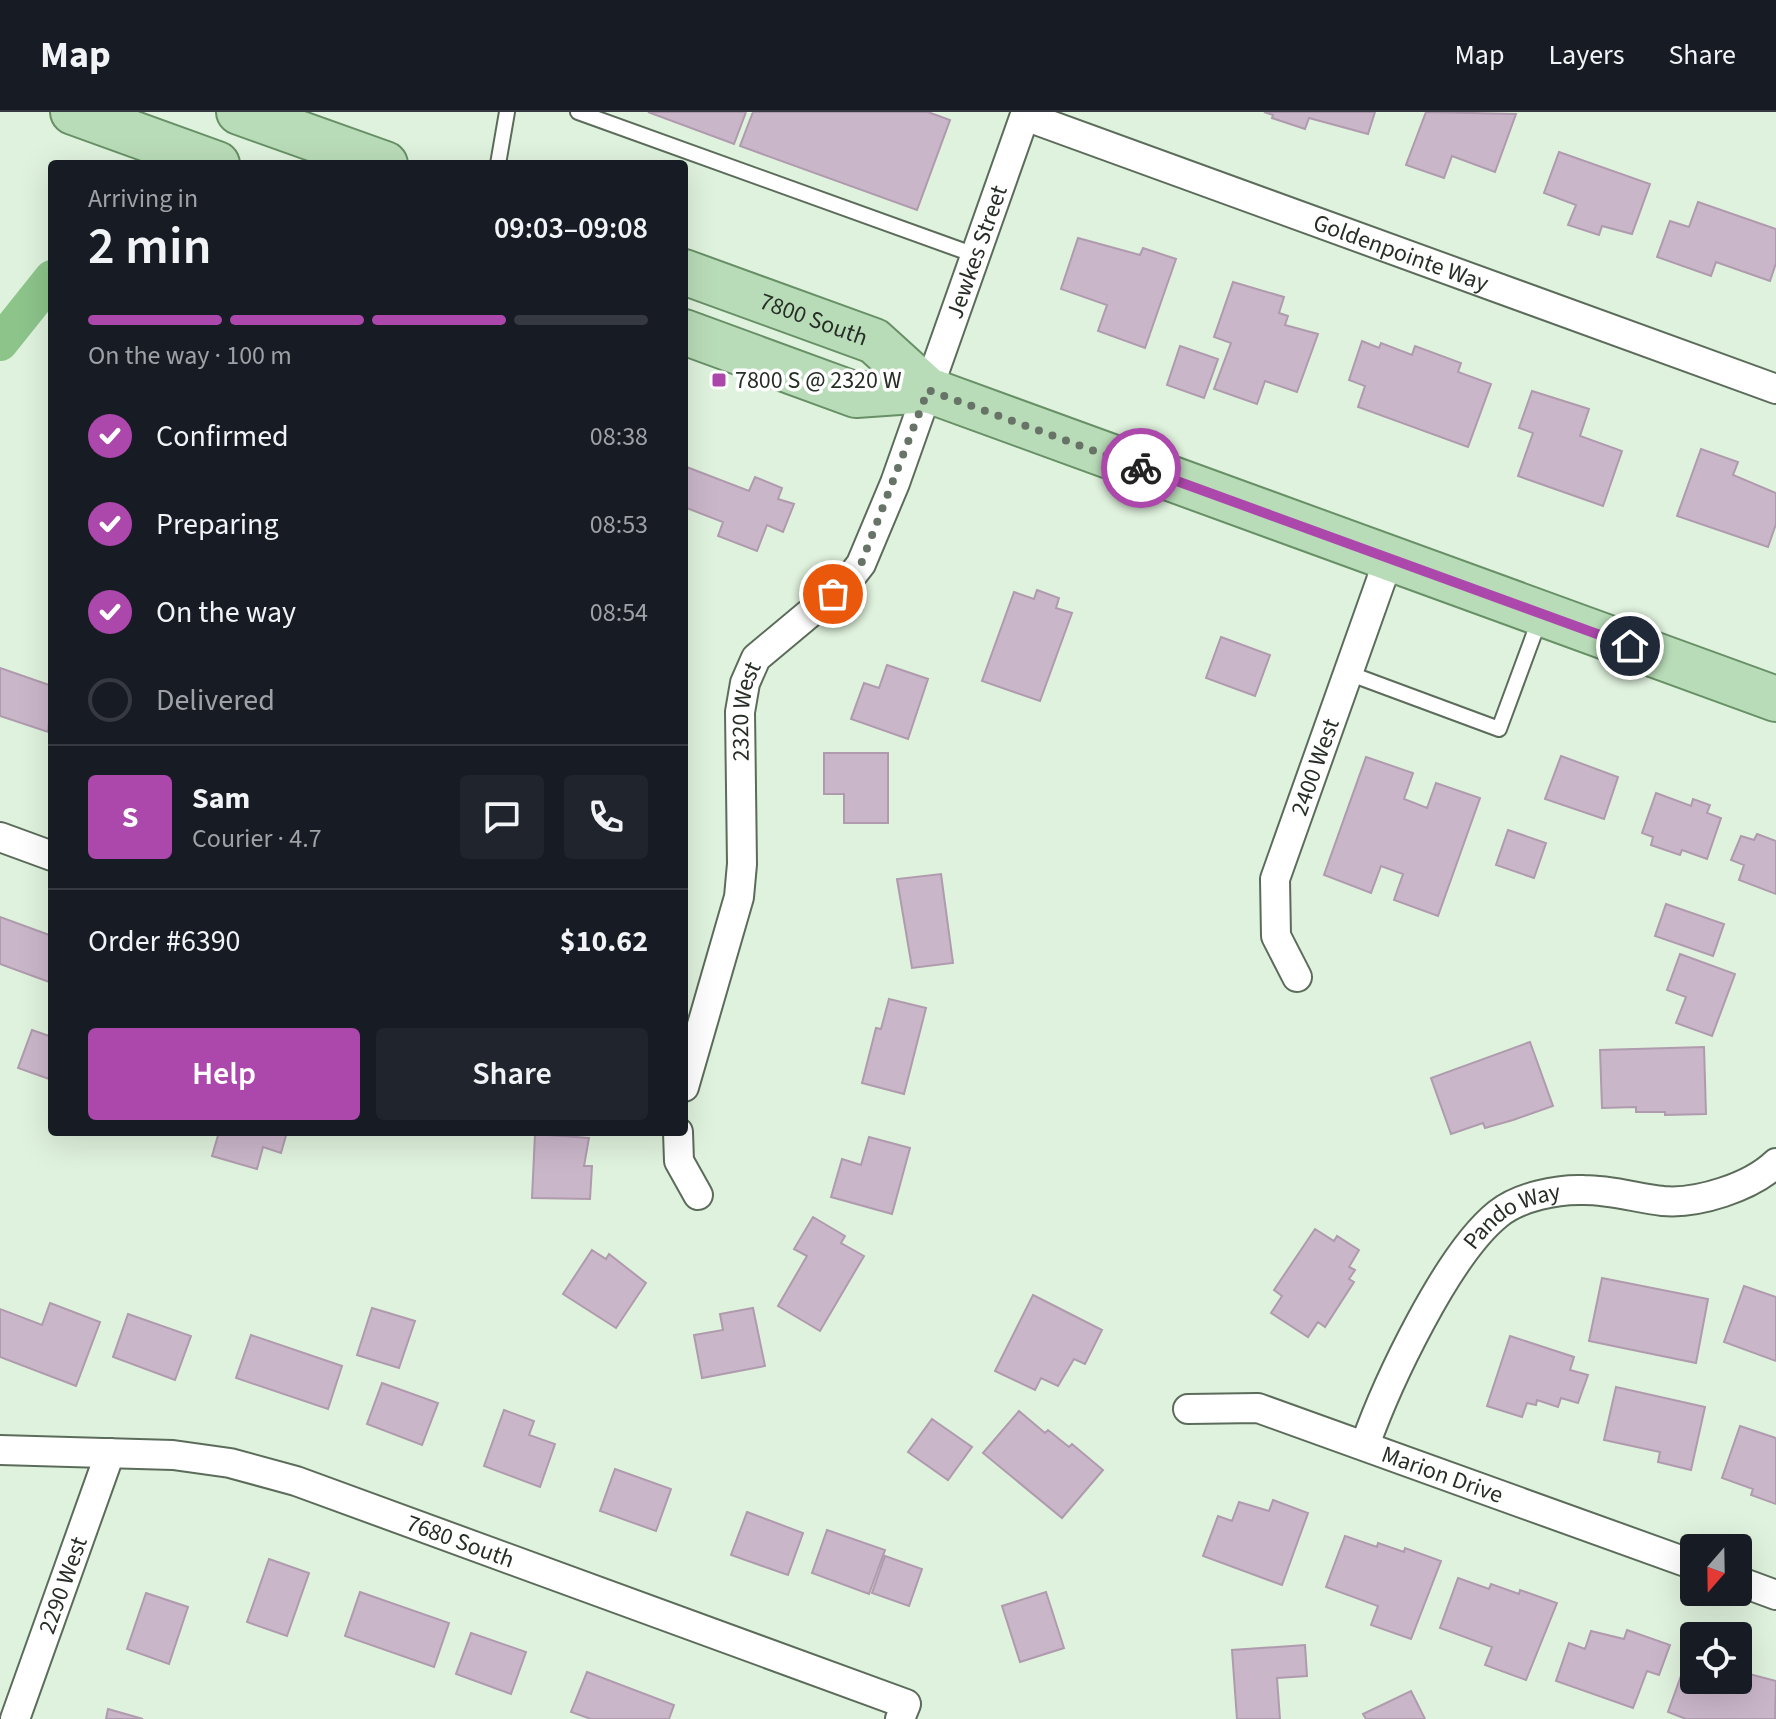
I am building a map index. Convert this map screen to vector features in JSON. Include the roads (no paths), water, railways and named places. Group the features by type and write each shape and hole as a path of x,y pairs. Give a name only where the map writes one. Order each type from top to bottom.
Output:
{"main road":[{"path":"73,112 206,160"},
{"path":"239,112 374,160"},
{"name":"7800 South","path":"688,273 874,341 928,390 1776,699"},
{"name":"7800 South","path":"688,333 856,395 928,390"}],"street":[{"name":"Jewkes Street","path":"928,390 1025,114"},
{"name":"Goldenpointe Way","path":"1025,114 1776,389"},
{"name":"2320 West","path":"688,1073 739,897 742,864 740,712 745,683 756,658 838,590 861,564 928,390"},
{"name":"2400 West","path":"1297,977 1276,936 1275,879 1389,558"},
{"path":"0,837 48,855"},
{"path":"678,1136 679,1161 698,1195"},
{"name":"Pando Way","path":"1365,1445 1392,1378 1450,1273 1474,1238 1500,1212 1547,1193 1585,1190 1666,1201 1699,1199 1766,1172 1776,1163"},
{"name":"Marion Drive","path":"1188,1409 1258,1408 1680,1560"},
{"name":"7680 South","path":"0,1450 173,1455 230,1463 296,1481 903,1712"},
{"name":"2290 West","path":"15,1719 110,1453"},
{"path":"1752,1586 1776,1595"}],"lane":[{"path":"499,160 507,112"},
{"path":"578,112 975,255"},
{"path":"1348,673 1499,729 1542,614"}],"waterway":[{"path":"0,343 48,283"}],"place":[{"name":"7800 S @ 2320 W","path":"719,380"}]}
